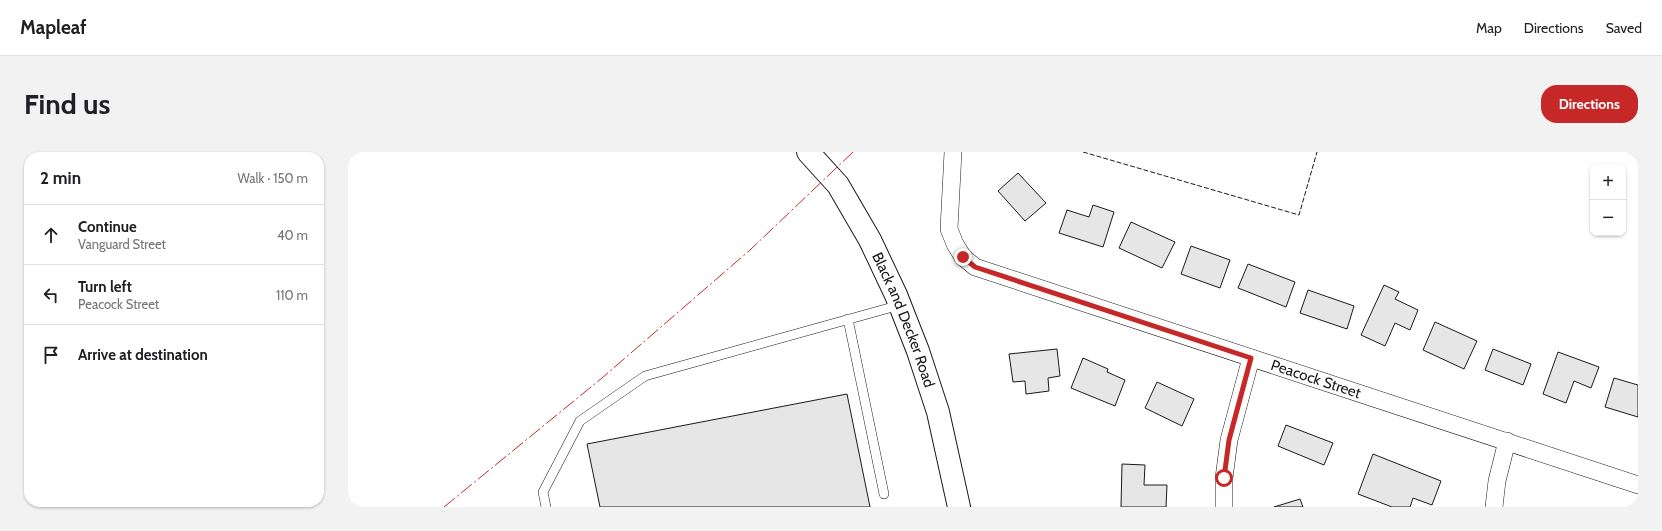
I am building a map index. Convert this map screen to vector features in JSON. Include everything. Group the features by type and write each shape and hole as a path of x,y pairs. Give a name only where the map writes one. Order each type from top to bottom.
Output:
{"main road":[{"name":"Black and Decker Road","path":"808,152 838,185 870,240 900,305 918,351 938,412 959,507"}],"street":[{"name":"Peacock Street","path":"954,152 949,229 963,257 975,267 1638,484"},
{"path":"1224,507 1224,478 1229,440 1251,358"},
{"path":"1494,507 1497,482 1507,442"}],"lane":[{"path":"546,507 543,492 580,421 645,376 900,305"},
{"path":"848,320 884,494"}],"building":[{"path":"1018,173 1046,203 1025,221 998,191"},
{"path":"1093,205 1114,212 1103,247 1059,233 1067,210 1089,217"},
{"path":"1131,222 1175,242 1162,268 1119,248"},
{"path":"1191,246 1230,260 1220,288 1181,274"},
{"path":"1248,264 1295,282 1286,307 1238,288"},
{"path":"1384,285 1399,292 1395,299 1418,310 1410,330 1395,323 1385,346 1361,335"},
{"path":"1308,290 1354,306 1347,329 1300,313"},
{"path":"1435,322 1477,341 1464,369 1423,350"},
{"path":"1057,349 1060,376 1048,378 1049,391 1026,394 1025,381 1013,382 1009,354"},
{"path":"1493,349 1531,364 1523,385 1485,370"},
{"path":"1558,352 1599,367 1591,388 1574,381 1566,403 1543,394"},
{"path":"1083,358 1108,369 1107,372 1125,380 1115,406 1071,388"},
{"path":"1614,378 1638,385 1638,417 1605,407"},
{"path":"1157,382 1194,399 1182,426 1145,408"},
{"path":"847,394 870,507 600,507 587,444"},
{"path":"1286,425 1333,443 1324,465 1278,446"},
{"path":"1373,454 1441,481 1432,505 1413,498 1410,507 1392,507 1358,494"},
{"path":"1122,464 1145,465 1144,485 1167,485 1166,507 1121,507"},
{"path":"1300,499 1303,507 1274,507"}],"fence":[{"path":"1083,152 1299,215 1317,152"}],"power":[{"path":"444,507 602,378 750,250 853,152"}],"route":[{"path":"963,257 975,267 1251,358 1229,440 1224,478"}]}
